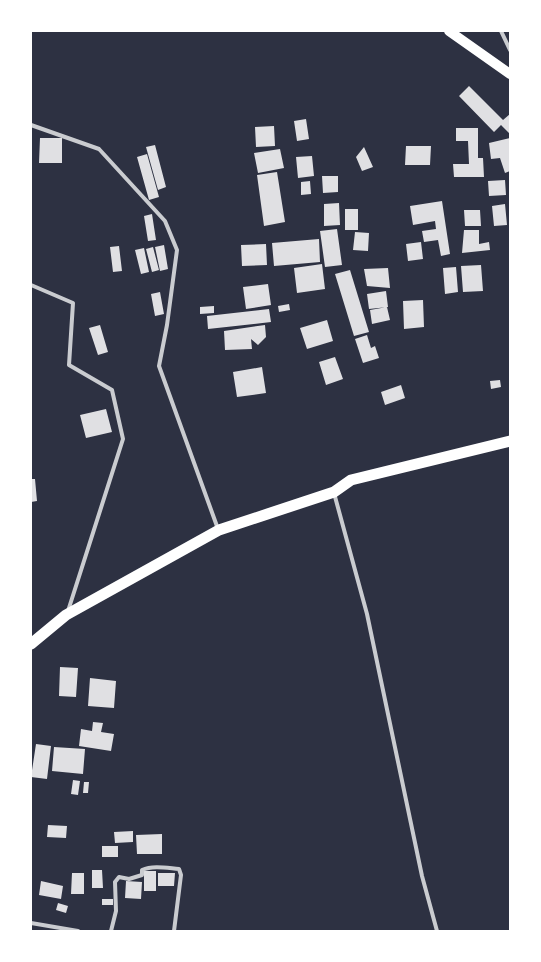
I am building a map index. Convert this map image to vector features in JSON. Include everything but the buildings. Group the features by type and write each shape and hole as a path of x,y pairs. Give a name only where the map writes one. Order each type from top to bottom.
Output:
{"highway":[{"path":"31,644 66,615 219,530 334,492 351,480 510,441"}],"main road":[{"path":"449,31 510,74"}],"street":[{"path":"501,31 510,50"},
{"path":"31,125 99,149 165,221 177,250 167,325 159,366 219,530"},
{"path":"31,285 73,302 70,365 112,390 123,439 66,615"},
{"path":"334,492 367,614 422,876 437,931"},
{"path":"111,931 116,911 115,882 119,877 138,878 142,876 142,870 147,868 169,867 178,869 182,875 174,931"},
{"path":"31,923 78,931"}]}
